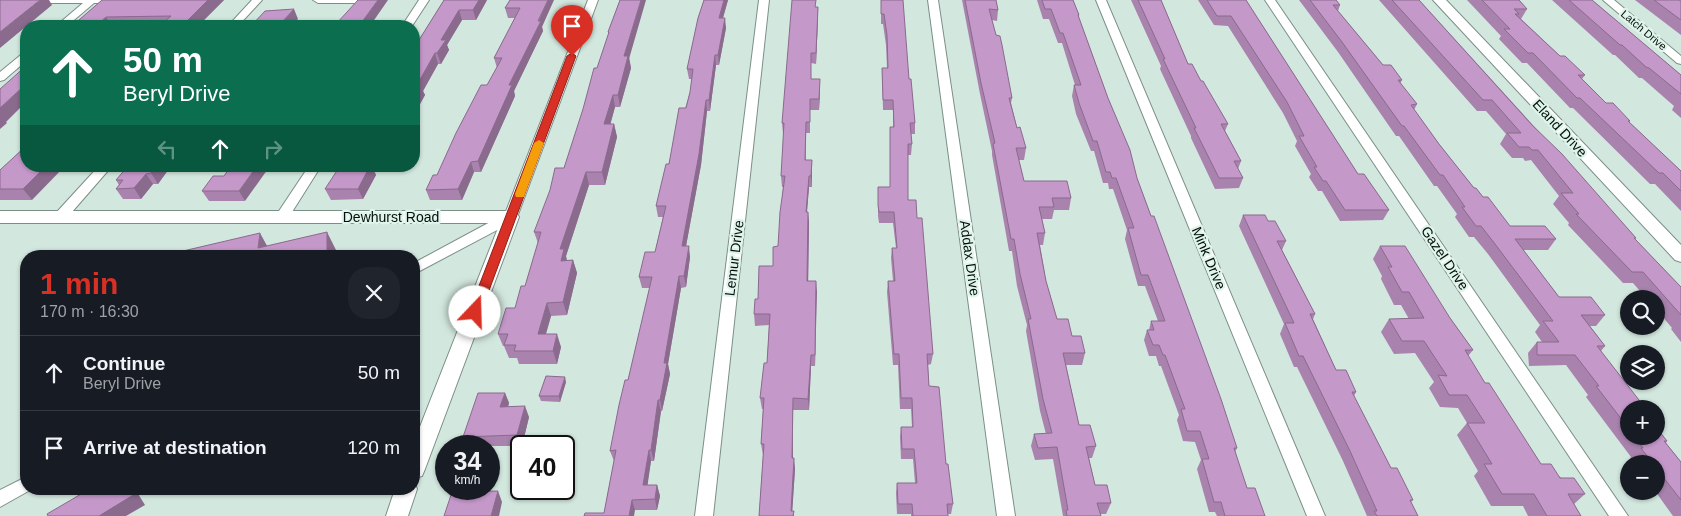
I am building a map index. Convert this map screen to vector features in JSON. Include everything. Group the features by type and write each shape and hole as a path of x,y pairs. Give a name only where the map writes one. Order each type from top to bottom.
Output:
{"street":[{"path":"0,0 106,0"},
{"path":"68,20 92,0"},
{"path":"239,20 257,0"},
{"path":"318,0 378,0"},
{"path":"410,20 424,0"},
{"path":"420,453 593,0"},
{"name":"Lemur Drive","path":"704,516 764,0"},
{"name":"Addax Drive","path":"933,0 1006,516"},
{"name":"Mink Drive","path":"1101,0 1316,516"},
{"name":"Gazel Drive","path":"1270,0 1619,516"},
{"name":"Eland Drive","path":"1440,0 1681,256"},
{"name":"Latch Drive","path":"1608,0 1681,61"},
{"path":"0,78 20,61"},
{"path":"60,217 101,172"},
{"path":"282,217 311,172"},
{"name":"Dewhurst Road","path":"0,217 511,217"},
{"path":"420,266 511,217"},
{"path":"0,499 20,487"},
{"path":"397,516 404,495"}],"building":[{"path":"0,0 40,0 0,32"},
{"path":"102,0 208,0 188,20 167,20 171,16 106,17 103,20 79,20"},
{"path":"358,0 378,0 363,20 340,20"},
{"path":"444,0 479,0 473,10 459,10 441,40 446,40 437,53 435,53 420,80 420,38"},
{"path":"510,0 548,0 538,21 541,21 509,85 512,85 478,161 471,162 458,189 426,190 433,175 437,175 481,85 487,85 502,58 494,58 520,8 505,8"},
{"path":"620,0 641,0 624,56 628,56 618,95 613,95 604,124 614,124 602,172 586,172 560,249 564,249 561,261 573,260 563,302 547,303 538,334 557,334 553,351 514,351 516,345 504,345 508,334 498,334 506,308 515,308 521,286 525,286 541,232 534,232 550,190 555,168 564,168 594,68 597,68"},
{"path":"704,0 724,0 719,18 725,18 718,55 715,55 709,100 706,100 699,154 682,246 689,246 684,276 679,276 664,363 667,363 660,400 658,400 651,450 649,450 643,485 657,485 655,499 632,500 629,516 584,516 585,513 604,513 616,450 610,451 619,405 625,380 628,380 652,277 639,277 645,252 655,252 666,206 656,206 666,164 669,164 679,108 686,108 690,92 693,69 687,69 698,18"},
{"path":"792,0 816,0 815,7 818,7 816,53 811,53 811,79 820,79 819,99 810,99 810,122 806,122 805,160 812,160 806,212 808,212 807,281 816,281 815,355 811,355 808,399 793,398 792,458 794,458 791,511 794,511 793,516 759,516 764,444 761,444 764,398 760,398 764,363 767,363 770,314 754,314 755,299 758,299 759,266 773,266 773,247 778,246 785,176 781,176 784,123 782,123"},
{"path":"881,0 903,0 909,79 911,79 915,123 910,123 912,144 908,144 908,200 916,200 917,218 922,218 933,354 927,354 929,386 939,387 946,464 948,464 953,504 947,504 948,516 913,516 912,504 898,504 897,483 917,483 914,449 902,449 901,427 913,427 912,398 901,398 899,354 894,354 888,281 895,281 892,248 897,248 894,212 879,212 878,205 878,187 890,187 890,127 894,127 893,100 883,100 882,68 888,68 887,35 884,14 881,14"},
{"path":"965,0 996,0 998,10 989,9 996,35 1000,36 1012,98 1009,98 1017,128 1020,127 1026,148 1016,148 1024,181 1067,181 1071,198 1052,198 1054,207 1039,207 1045,233 1037,233 1046,281 1057,319 1068,319 1072,336 1081,336 1085,353 1063,353 1079,425 1090,425 1096,446 1086,447 1095,485 1107,485 1111,503 1097,503 1101,516 1067,516 1066,510 1068,510 1057,447 1038,448 1034,434 1052,433 1043,399 1028,319 1031,319 1014,239 1011,239 993,144 995,143"},
{"path":"1042,0 1073,0 1108,98 1130,150 1137,178 1151,216 1154,216 1221,399 1237,448 1234,448 1247,488 1255,488 1265,516 1225,516 1221,502 1214,502 1202,459 1209,459 1200,431 1187,431 1181,409 1185,409 1165,355 1163,355 1159,345 1153,345 1147,330 1154,330 1151,321 1165,321 1148,275 1141,275 1128,228 1134,228 1116,178 1112,178 1110,172 1106,172 1097,141 1093,141 1079,103 1074,85 1081,85 1063,33 1060,33 1051,9 1045,9"},
{"path":"1138,0 1161,0 1188,64 1192,64 1228,124 1221,124 1241,161 1234,161 1243,178 1219,178 1194,128 1196,128 1163,59 1165,59"},
{"path":"1207,0 1246,0 1358,174 1364,174 1389,210 1345,210 1326,181 1323,181 1314,167 1317,167 1299,136 1304,136 1287,102 1231,16 1217,16"},
{"path":"1310,0 1336,0 1340,5 1333,5 1383,65 1391,65 1402,80 1398,80 1417,104 1411,105 1439,144 1474,188 1483,197 1488,197 1510,226 1545,226 1556,239 1515,239 1559,297 1591,297 1605,315 1581,315 1605,346 1597,346 1620,376 1620,390 1631,390 1639,400 1620,400 1620,417 1575,355 1537,355 1537,342 1559,342 1543,321 1553,321 1481,226 1476,226 1443,175 1440,175 1404,126 1402,126"},
{"path":"1392,0 1419,0 1532,125 1562,154 1636,238 1634,238 1681,287 1681,315 1665,297 1665,290 1659,290 1643,272 1632,272 1576,214 1579,214 1561,193 1573,193 1538,150 1532,150 1529,147 1519,147 1507,133 1521,133 1492,100 1483,100"},
{"path":"1482,0 1519,0 1527,9 1514,9 1519,14 1515,14 1560,56 1565,56 1585,75 1578,75 1606,103 1613,103 1630,121 1628,121 1681,171 1681,191 1663,173 1659,173 1580,98 1577,98 1533,53 1528,53 1504,29 1510,29"},
{"path":"1569,0 1592,0 1681,75 1681,94 1646,67"},
{"path":"1654,0 1681,1 1681,20"},
{"path":"294,9 284,20 257,20 265,11"},
{"path":"20,71 20,90 0,108 0,89"},
{"path":"20,152 20,172 40,172 23,189 0,189 0,170"},
{"path":"123,172 152,172 146,174 134,188 116,189 123,180 116,180"},
{"path":"227,172 253,172 239,191 202,191 213,176 224,176"},
{"path":"336,172 367,172 358,189 325,189"},
{"path":"1243,215 1265,215 1268,221 1275,221 1286,241 1277,241 1315,314 1310,314 1336,370 1346,370 1356,392 1352,392 1391,468 1397,468 1413,500 1410,500 1418,516 1377,516 1374,511 1377,511 1350,451 1303,356 1299,356 1285,323 1294,323"},
{"path":"327,232 327,250 187,250 260,233 258,248"},
{"path":"1380,246 1405,246 1450,318 1473,350 1465,350 1485,383 1489,383 1541,464 1551,464 1560,478 1574,478 1585,494 1568,494 1581,516 1547,516 1534,494 1502,494 1484,464 1492,464 1467,423 1485,423 1467,395 1449,395 1438,375 1447,376 1424,341 1402,341 1389,319 1424,318 1409,292 1402,292 1388,267 1392,267"},
{"path":"546,376 565,377 559,396 539,396"},
{"path":"478,393 505,393 500,407 525,406 517,435 464,435"},
{"path":"1665,442 1681,462 1681,500 1665,480 1665,455 1646,455 1641,448 1643,448 1641,445 1665,445"},
{"path":"79,495 133,495 99,516 48,516 47,514"},
{"path":"449,500 495,500 491,516 444,516"}],"slow traffic":[{"path":"520,194 539,143"}],"route":[{"path":"475,312 572,56"}]}
